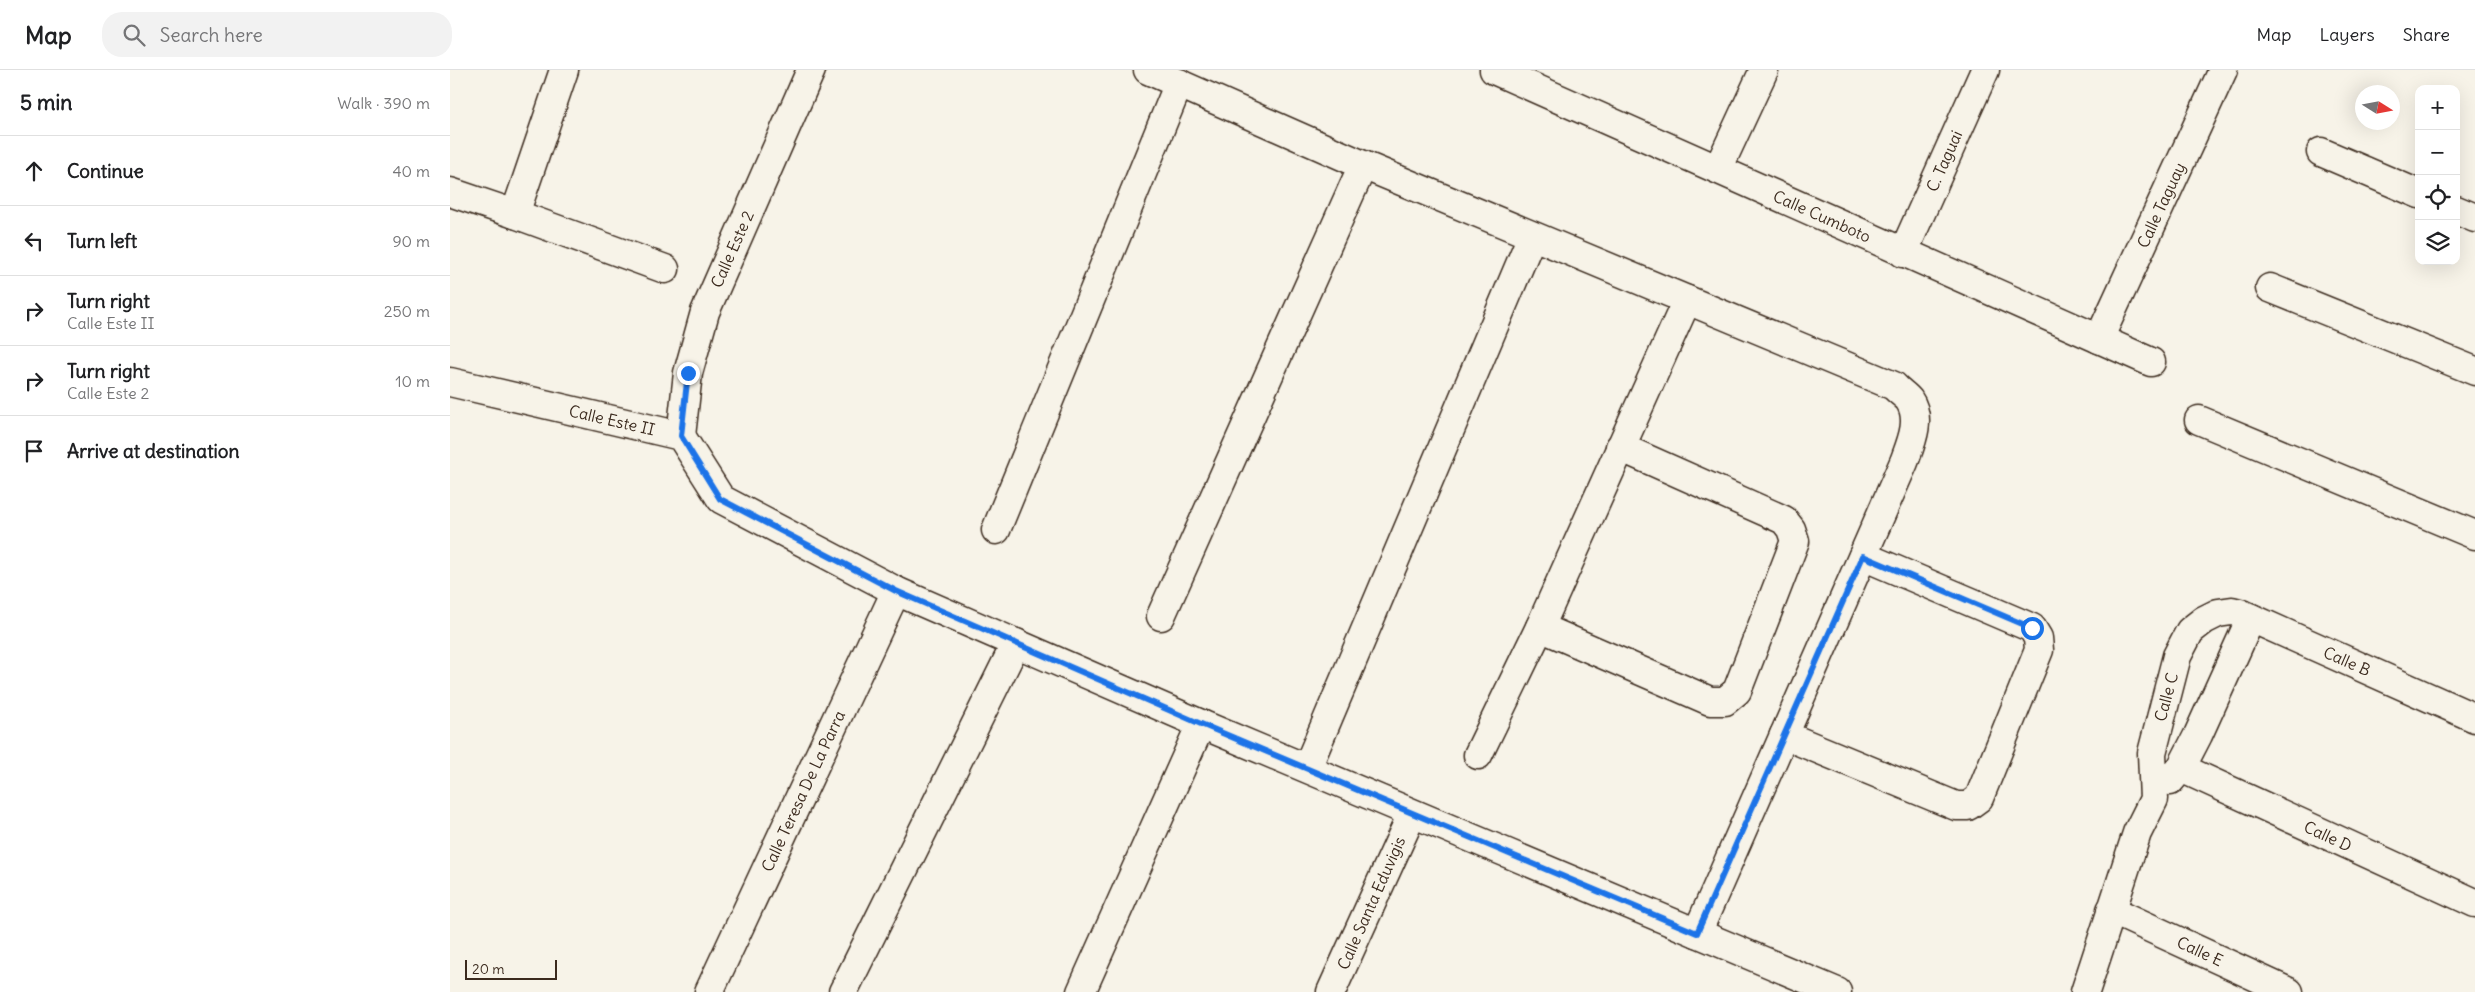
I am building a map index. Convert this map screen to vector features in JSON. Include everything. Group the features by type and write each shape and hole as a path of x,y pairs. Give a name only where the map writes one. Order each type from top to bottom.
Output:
{"street":[{"path":"515,214 564,70"},
{"name":"Calle Este 2","path":"681,436 688,373 705,312 811,70"},
{"path":"1148,70 1363,165 1894,386 1909,400 1915,418 1914,437 1697,933"},
{"name":"Calle Cumboto","path":"1494,70 2151,362"},
{"path":"1718,170 1764,70"},
{"name":"C. Taguai","path":"1903,253 1985,70"},
{"name":"Calle Taguay","path":"2099,339 2223,70"},
{"path":"996,530 1179,83"},
{"path":"2321,152 2415,192"},
{"path":"1161,616 1363,165"},
{"path":"450,192 665,270"},
{"path":"2460,212 2475,218"},
{"path":"1306,768 1532,236"},
{"path":"2270,288 2475,371"},
{"path":"1478,756 1540,628 1687,300"},
{"name":"Calle Este II","path":"450,382 681,436"},
{"path":"2199,420 2475,535"},
{"path":"681,436 720,499 896,591 1412,814 1837,992"},
{"path":"1540,628 1710,701 1725,701 1737,691 1795,541 1791,529 1784,520 1620,447"},
{"path":"1784,735 1956,806 1968,806 1980,798 2038,650 2038,638 2032,628 1863,556"},
{"name":"Calle Teresa De La Parra","path":"709,992 896,591"},
{"name":"Calle B","path":"2218,613 2232,611 2251,618 2475,718"},
{"name":"Calle C","path":"2154,800 2152,753 2177,656 2190,631 2204,620 2218,613"},
{"name":"Calle C","path":"2085,992 2137,834 2154,800 2181,768 2251,618"},
{"path":"843,992 1016,643"},
{"path":"1081,992 1201,724"},
{"name":"Calle D","path":"2181,768 2475,903"},
{"name":"Calle Santa Eduvigis","path":"1331,992 1412,814"},
{"name":"Calle E","path":"2111,910 2289,992"}],"route":[{"path":"688,373 681,436 720,499 896,591 1201,724 1697,933 1863,556 2032,628"}]}
